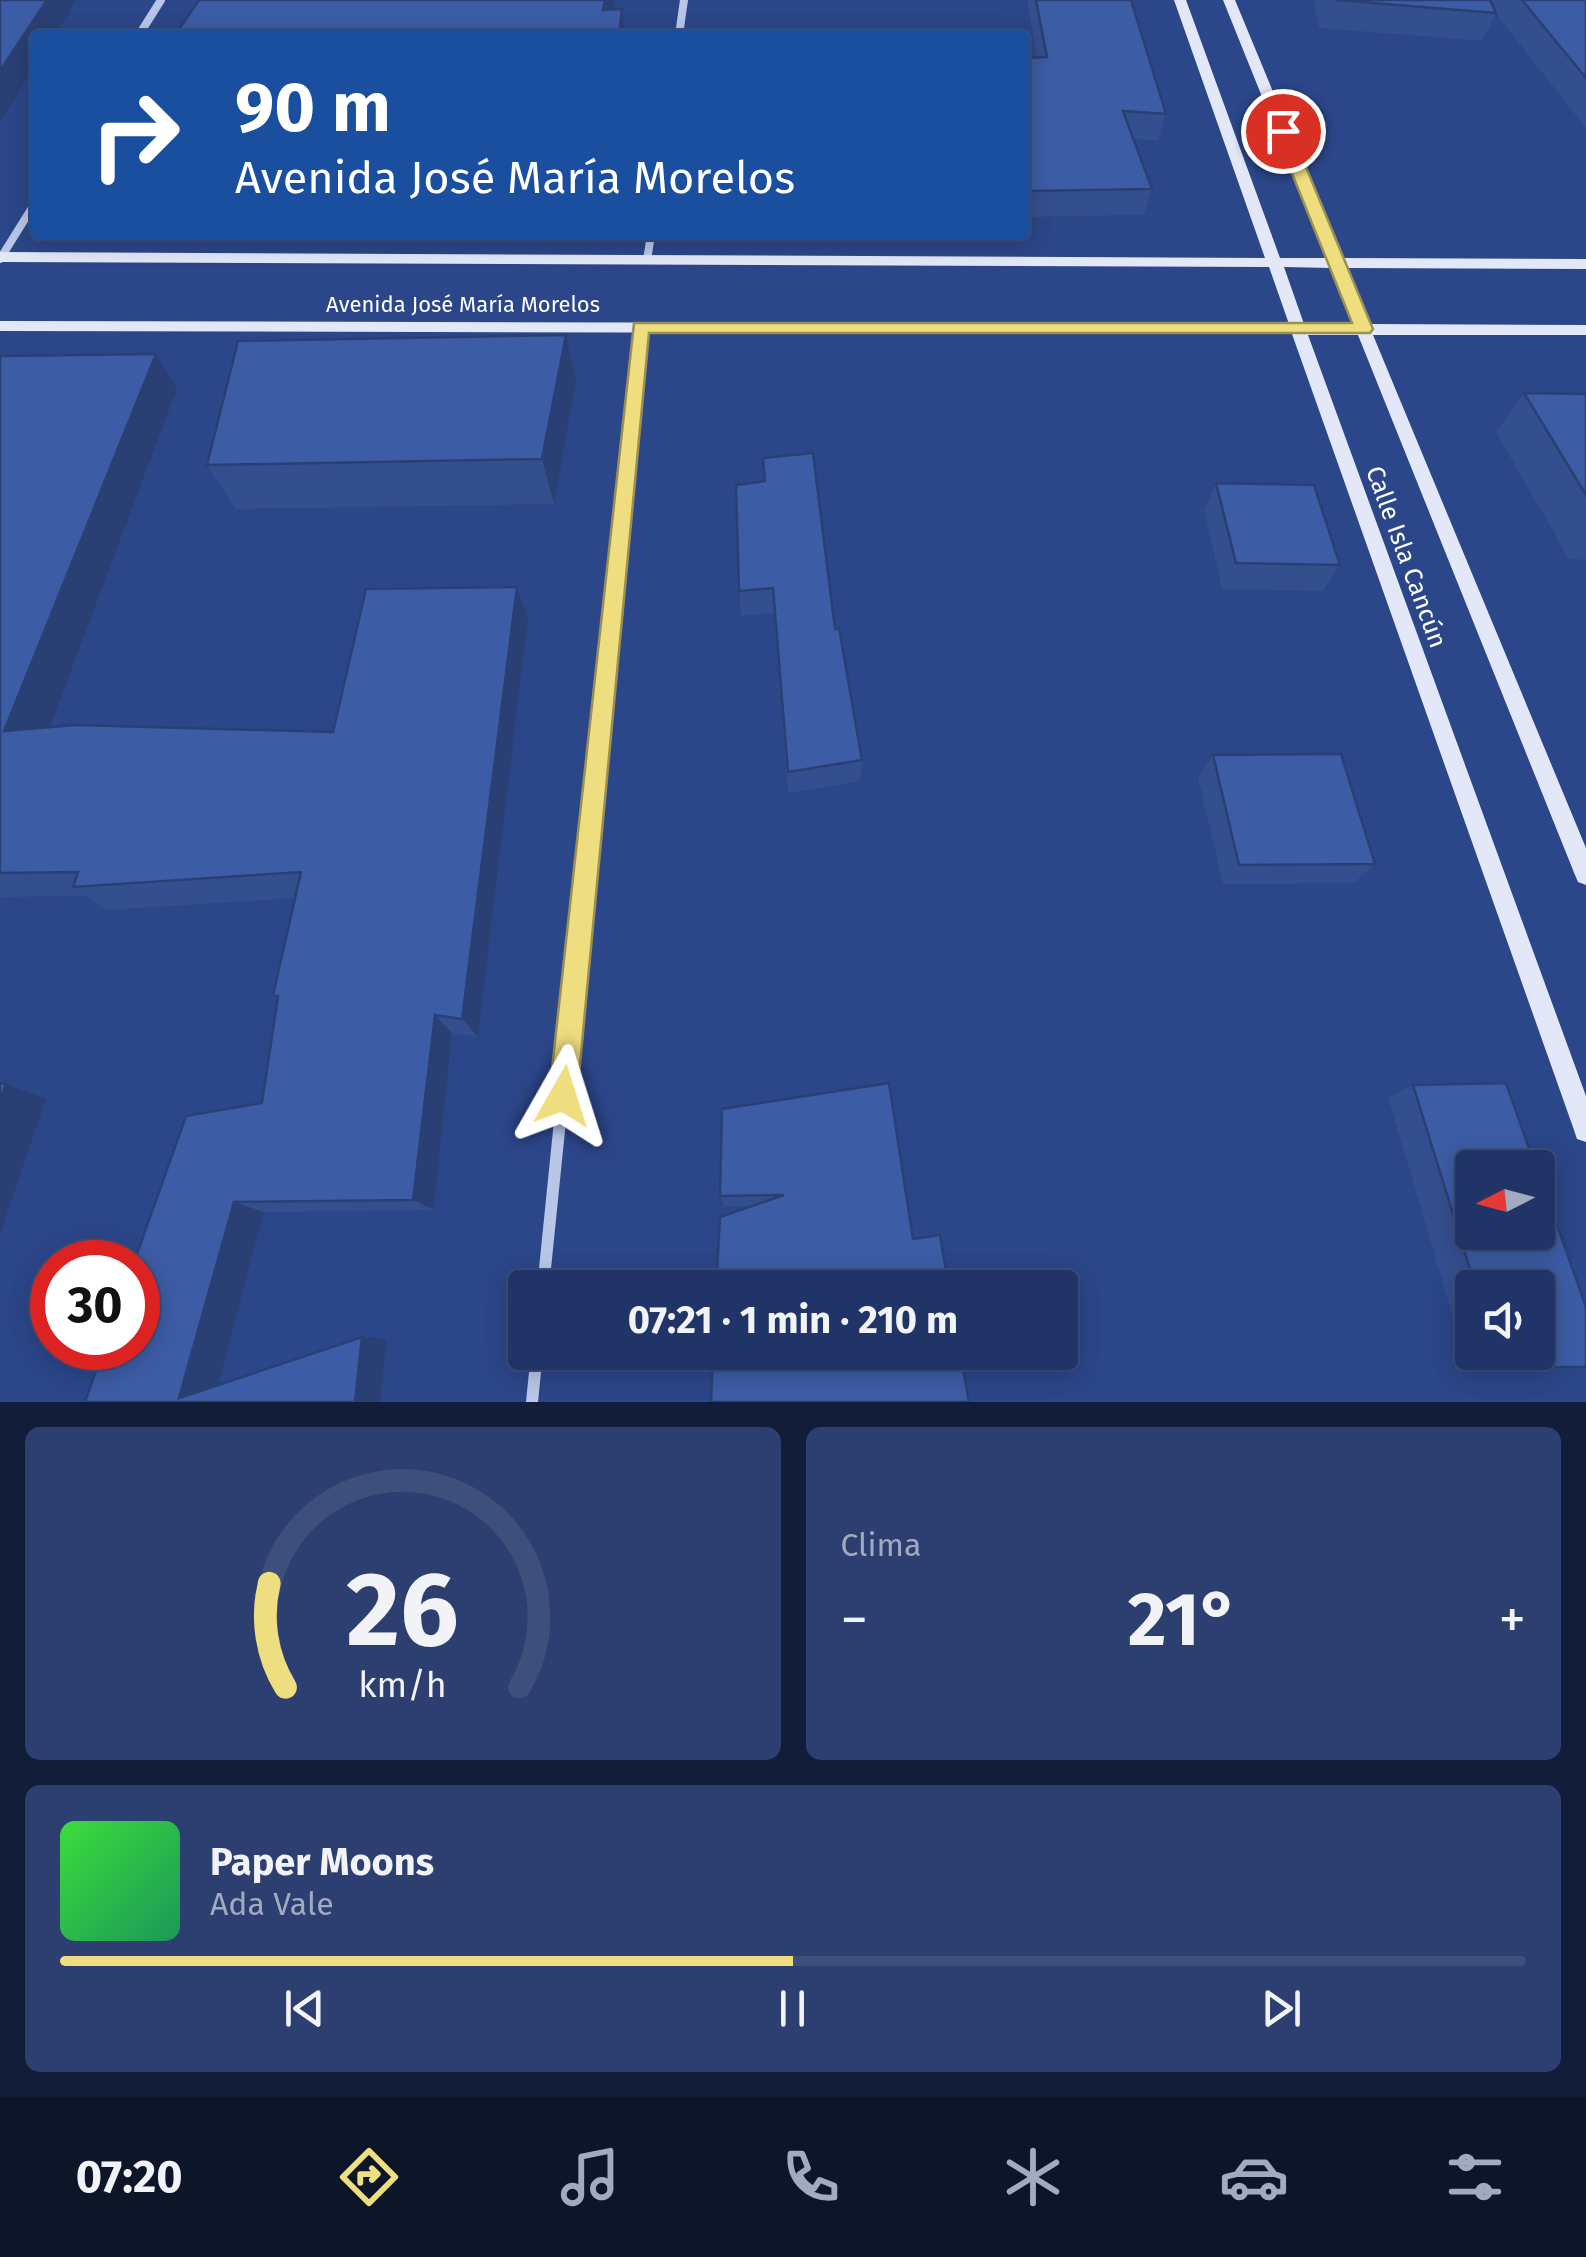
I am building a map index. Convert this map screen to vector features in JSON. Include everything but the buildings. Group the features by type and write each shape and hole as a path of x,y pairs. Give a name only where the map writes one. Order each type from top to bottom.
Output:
{"street":[{"path":"142,30 161,0"},
{"path":"680,30 684,0"},
{"name":"Calle Isla Cancún","path":"1180,0 1586,1130"},
{"name":"Calle Isla Cancún","path":"1229,0 1586,875"},
{"path":"0,258 30,211"},
{"path":"647,260 650,240"},
{"name":"Avenida José María Morelos","path":"0,258 1586,264"},
{"name":"Avenida José María Morelos","path":"0,326 1586,330"},
{"path":"545,1270 640,327"},
{"path":"532,1402 535,1370"}],"route":[{"path":"563,1096 640,327 1364,329 1283,131"}]}
